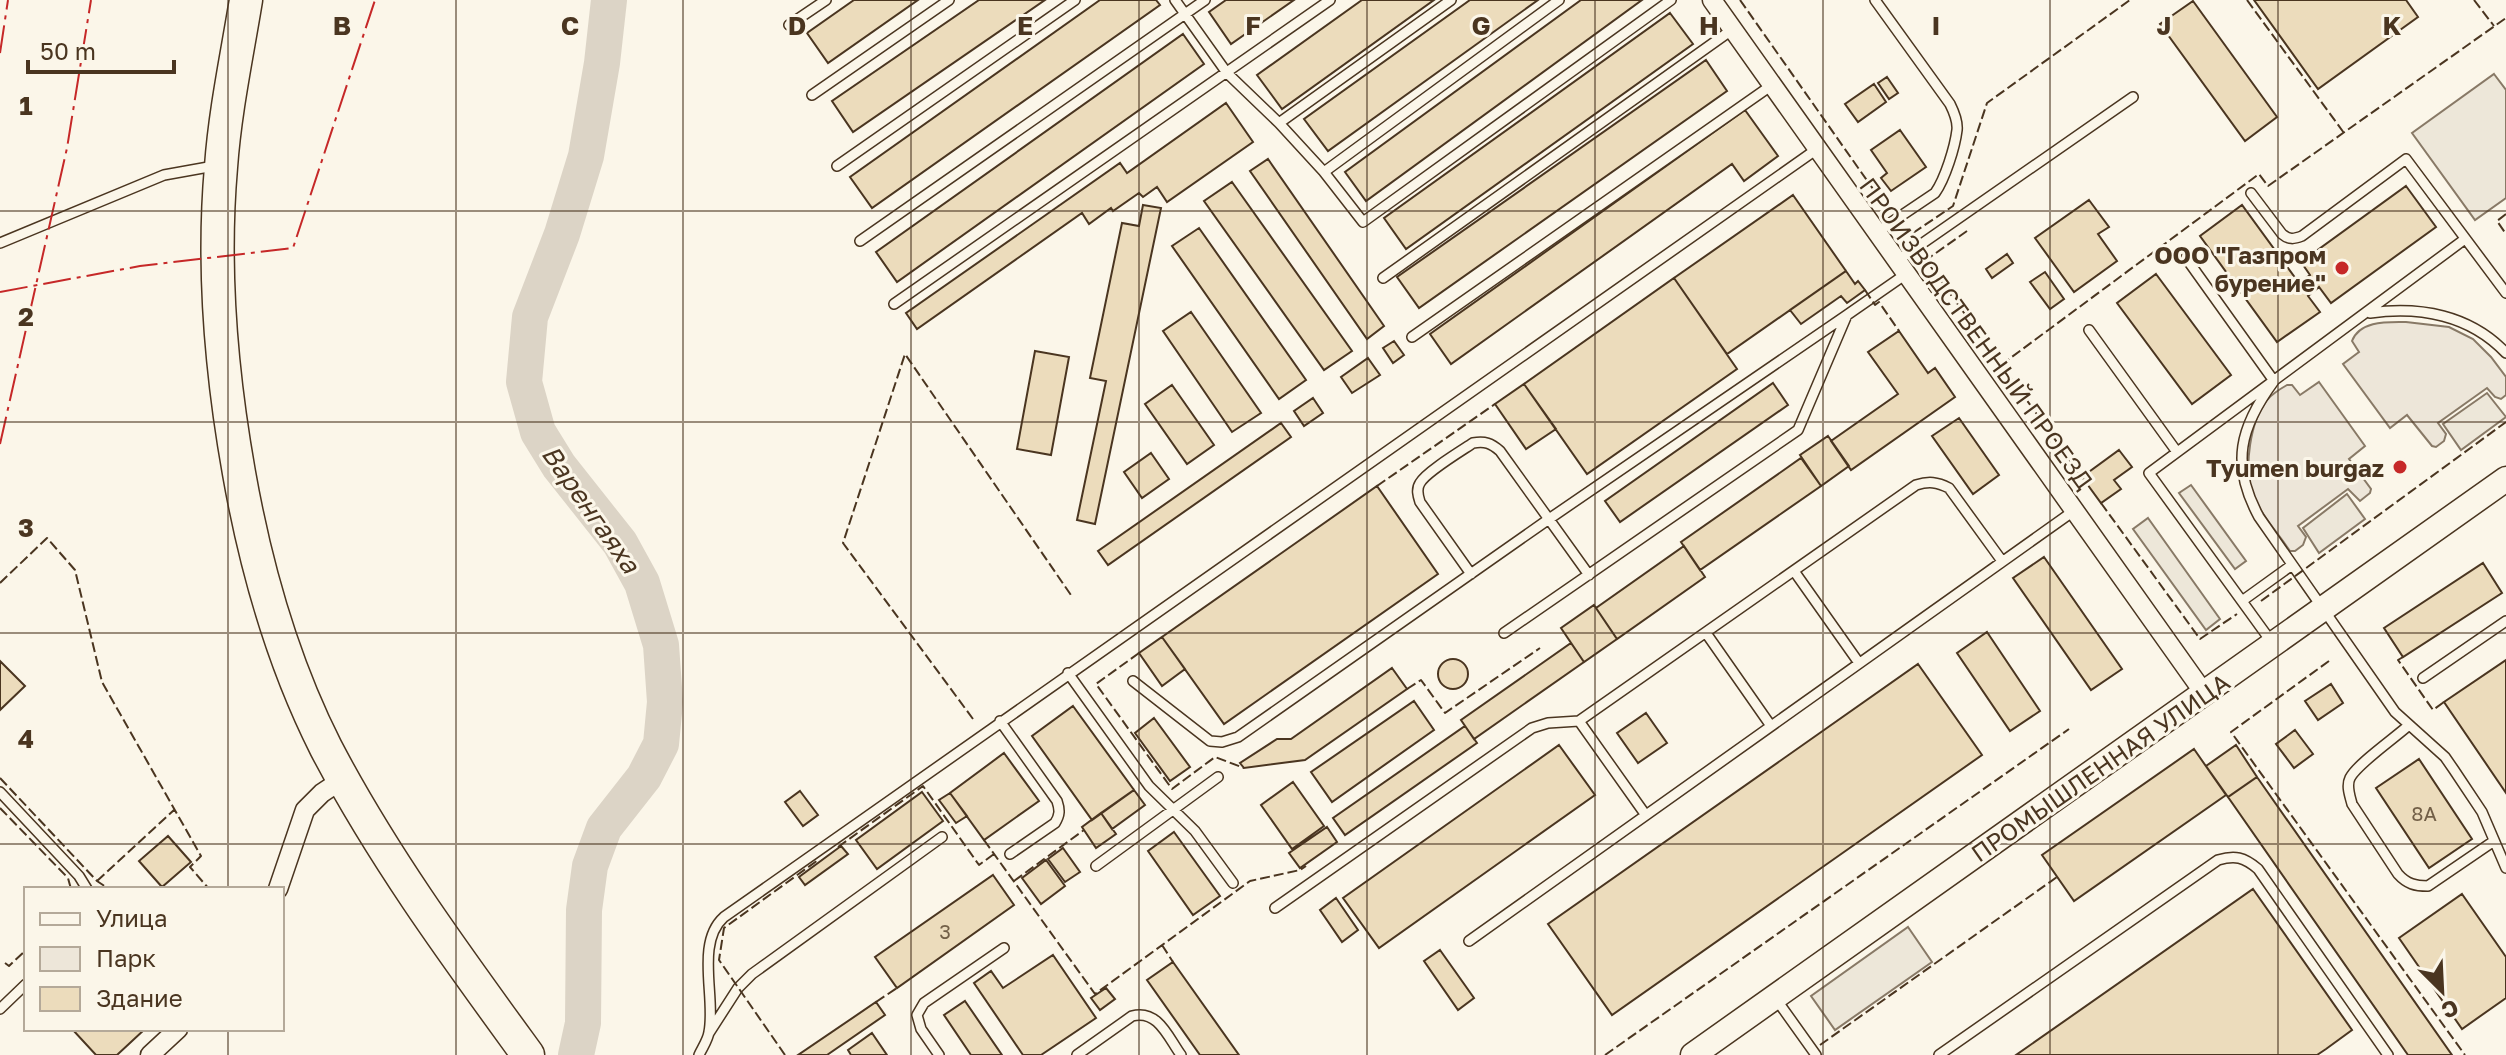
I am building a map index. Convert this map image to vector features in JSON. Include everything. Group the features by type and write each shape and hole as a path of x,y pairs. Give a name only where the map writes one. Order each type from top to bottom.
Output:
{"highway":[{"path":"246,0 221,165 219,317 233,443 255,557 293,674 343,779 402,879 528,1055"}],"main road":[{"name":"ПРОМЫШЛЕННАЯ УЛИЦА","path":"1693,1055 2505,482"}],"street":[{"name":"ПРОИЗВОДСТВЕННЫЙ ПРОЕЗД","path":"1712,0 2204,693"},
{"path":"279,887 305,810 322,793 343,779"},
{"path":"150,1055 176,1031"}],"lane":[{"path":"789,25 826,0"},
{"path":"812,95 949,0"},
{"path":"837,166 1075,0"},
{"path":"1175,0 1227,73 1324,172 1363,222 1671,0"},
{"path":"860,241 1205,0"},
{"path":"894,304 1330,0"},
{"path":"1279,123 1451,0"},
{"path":"1324,172 1559,0"},
{"path":"1875,0 1950,104 1956,116 1957,129 1942,183 1935,193 1877,233"},
{"path":"1383,278 1733,29"},
{"path":"1412,337 1772,85"},
{"path":"1133,681 1210,741 1222,742 1238,737 1847,315 1902,268 2133,97"},
{"path":"709,1033 710,940 716,924 1068,673 1817,149"},
{"path":"2251,193 2282,234 2295,239 2406,159 2506,293"},
{"path":"0,243 164,175 221,165"},
{"path":"2273,644 2149,473 2465,239"},
{"path":"2186,258 2274,381"},
{"path":"2365,313 2408,310 2458,319 2490,337 2506,353"},
{"path":"1504,633 1798,430 1847,315"},
{"path":"2089,330 2177,452"},
{"path":"2274,381 2248,422 2244,440 2243,478 2250,500 2395,712 2445,757 2475,799 2506,868"},
{"path":"1471,574 1420,502 1417,493 1420,483 1429,474 1473,443 1491,443 1500,451 1589,575"},
{"path":"1275,908 1532,728 1548,723 1579,721 1916,485 1928,482 1949,488 2002,561"},
{"path":"1469,941 2075,510"},
{"path":"2242,601 2292,565"},
{"path":"1794,571 1859,663"},
{"path":"2423,678 2506,621"},
{"path":"1706,633 1771,726"},
{"path":"1068,673 1149,786 1195,831 1233,883"},
{"path":"1000,721 1060,809 1055,823 1010,854"},
{"path":"1579,721 1645,814"},
{"path":"2409,725 2358,768 2349,780 2352,804 2398,874 2406,882 2428,886 2494,841"},
{"path":"1096,866 1218,777"},
{"path":"0,792 86,887"},
{"path":"699,1055 709,1033 738,988 752,974 942,837"},
{"path":"1939,1055 2218,860 2232,856 2246,858 2258,869 2388,1055"},
{"path":"939,1055 921,1029 917,1015 924,1003 1004,948"},
{"path":"0,1009 24,986"},
{"path":"1775,997 1816,1055"},
{"path":"1077,1055 1132,1016 1141,1014 1151,1016 1158,1022 1181,1055"}],"green space":[{"path":"2406,322 2449,327 2473,339 2506,377 2506,395 2501,399 2487,388 2438,423 2446,434 2444,441 2436,447 2407,415 2390,428 2343,364 2359,352 2352,341 2361,329 2375,324"},
{"path":"2319,382 2365,446 2349,459 2371,489 2360,501 2348,489 2298,526 2306,537 2303,545 2290,551 2252,492 2250,444 2256,420 2271,396 2287,385 2292,385 2300,395"}],"shaded area":[{"path":"2494,74 2506,90 2506,198 2475,220 2412,133"},
{"path":"2487,393 2506,417 2461,450 2443,424"},
{"path":"2191,485 2246,561 2235,569 2179,493"},
{"path":"2347,494 2365,519 2319,553 2303,528"},
{"path":"2148,518 2220,619 2206,630 2133,529"},
{"path":"1908,927 1932,962 1835,1030 1811,996"}],"building":[{"path":"854,0 918,0 828,63 807,33"},
{"path":"979,0 1045,0 853,132 832,101"},
{"path":"1100,0 1156,0 1160,5 872,208 850,177"},
{"path":"1226,0 1294,0 1231,44 1209,12"},
{"path":"1362,0 1434,0 1282,109 1257,75"},
{"path":"1470,0 1538,0 1328,151 1304,119"},
{"path":"1581,0 1642,0 1366,201 1345,172"},
{"path":"2254,0 2406,0 2418,17 2318,89"},
{"path":"2193,1 2277,117 2245,141 2160,24"},
{"path":"1670,13 1693,44 1406,249 1384,218"},
{"path":"1183,34 1204,64 897,282 876,252"},
{"path":"1706,60 1727,91 1419,308 1397,277"},
{"path":"1887,77 1898,93 1889,99 1878,83"},
{"path":"1874,84 1886,102 1858,122 1845,104"},
{"path":"1226,103 1253,142 1167,202 1157,187 1143,197 1139,193 1113,211 1111,208 1089,224 1082,213 917,329 906,313 1120,163 1127,173"},
{"path":"1745,110 1778,156 1744,181 1732,164 1451,364 1430,334"},
{"path":"1900,130 1926,167 1891,191 1881,178 1887,173 1871,150"},
{"path":"1268,159 1384,326 1367,339 1250,171"},
{"path":"1232,182 1352,351 1324,370 1204,201"},
{"name":"ООО \"Газпром бурение\"","path":"2406,186 2436,227 2331,303 2319,287 2308,296 2320,312 2277,342 2200,236 2242,205 2299,283 2310,275 2301,262"},
{"path":"1793,195 1846,271 1727,354 1674,278"},
{"path":"2089,200 2109,227 2098,234 2117,261 2074,292 2035,238"},
{"path":"1143,205 1161,208 1095,524 1077,520 1106,381 1090,378 1122,223 1139,226"},
{"path":"1199,228 1306,380 1279,399 1172,246"},
{"path":"2007,254 2013,263 1992,278 1986,269"},
{"path":"1846,271 1855,284 1858,281 1865,290 1847,303 1841,296 1801,324 1790,310"},
{"path":"2045,272 2064,299 2050,309 2030,282"},
{"name":"ООО \"Газпром бурение\"","path":"2156,274 2231,375 2192,404 2117,303"},
{"path":"1674,278 1737,369 1587,474 1524,384"},
{"path":"1191,312 1261,413 1232,432 1163,331"},
{"path":"1899,331 1928,373 1935,368 1955,397 1851,470 1831,441 1898,394 1868,352"},
{"path":"1394,341 1404,355 1393,363 1383,348"},
{"path":"1035,351 1069,357 1051,455 1017,449"},
{"path":"1368,358 1380,375 1352,393 1341,377"},
{"path":"1773,383 1788,405 1620,522 1605,501"},
{"path":"1524,384 1556,429 1526,449 1495,404"},
{"path":"1172,385 1214,445 1187,464 1145,404"},
{"path":"1313,398 1323,413 1304,426 1294,411"},
{"path":"1959,418 1999,475 1973,494 1932,436"},
{"path":"1281,423 1291,437 1108,565 1098,551"},
{"path":"1828,436 1849,466 1821,486 1800,455"},
{"path":"2119,450 2132,467 2114,480 2121,489 2101,503 2082,477"},
{"path":"1151,453 1169,479 1142,498 1124,472"},
{"path":"1801,458 1821,486 1700,570 1681,542"},
{"path":"1377,486 1438,574 1224,724 1162,637"},
{"path":"1684,546 1705,577 1617,639 1596,608"},
{"path":"2044,557 2122,669 2091,690 2013,578"},
{"path":"2483,563 2502,593 2403,657 2384,628"},
{"path":"1594,605 1617,639 1584,662 1561,628"},
{"path":"1987,632 2040,711 2010,731 1957,653"},
{"path":"1162,637 1185,669 1162,686 1139,653"},
{"path":"1571,643 1584,662 1474,739 1461,720"},
{"path":"1453,659 1464,663 1468,674 1464,685 1453,689 1442,685 1438,674 1442,663"},
{"path":"2506,660 2506,793 2444,702"},
{"path":"0,661 25,686 0,710"},
{"path":"1918,664 1982,755 1612,1015 1548,924"},
{"path":"1392,668 1407,689 1305,760 1244,768 1240,763 1277,739 1291,739"},
{"path":"2331,684 2343,703 2318,720 2305,701"},
{"path":"1414,701 1434,730 1332,802 1311,772"},
{"path":"1073,706 1134,790 1092,820 1032,736"},
{"path":"1646,713 1667,743 1638,763 1617,733"},
{"path":"1154,718 1190,767 1170,781 1135,733"},
{"path":"1465,726 1477,743 1345,835 1333,818"},
{"path":"2295,730 2313,754 2294,768 2276,744"},
{"path":"1559,745 1595,795 1379,948 1343,898"},
{"path":"2236,745 2257,777 2228,797 2206,766"},
{"path":"2194,749 2226,795 2074,901 2042,855"},
{"path":"1004,753 1039,801 984,840 950,793"},
{"path":"2419,759 2472,839 2429,868 2376,788"},
{"path":"2257,777 2452,1055 2408,1055 2228,797"},
{"path":"1293,782 1324,826 1292,849 1261,805"},
{"path":"1134,790 1145,805 1112,829 1101,813"},
{"path":"800,791 818,815 803,826 785,802"},
{"path":"922,792 943,821 877,869 856,840"},
{"path":"950,793 967,816 956,823 939,800"},
{"path":"1101,813 1116,834 1096,848 1082,827"},
{"path":"1327,827 1337,842 1300,868 1289,853"},
{"path":"1174,832 1220,896 1193,915 1148,851"},
{"path":"168,836 191,862 162,887 139,861"},
{"path":"841,846 848,854 805,885 799,877"},
{"path":"1063,848 1080,872 1065,882 1048,859"},
{"path":"1046,860 1065,886 1041,904 1022,878"},
{"path":"993,875 1014,905 897,988 875,957"},
{"path":"2253,889 2352,1030 2326,1049 2317,1055 2016,1055"},
{"path":"2462,894 2506,957 2506,998 2462,1029 2399,938"},
{"path":"1336,898 1358,930 1342,942 1320,910"},
{"path":"1440,950 1474,998 1458,1010 1424,961"},
{"path":"1053,955 1096,1018 1041,1055 1023,1055 974,983 991,971 1003,988"},
{"path":"1173,962 1239,1055 1200,1055 1147,980"},
{"path":"1106,988 1115,999 1100,1010 1091,998"},
{"path":"965,1001 1002,1055 971,1055 944,1015"},
{"path":"876,1002 885,1015 827,1055 798,1055"},
{"path":"74,1031 143,1031 117,1055 96,1055"},
{"path":"872,1033 887,1055 851,1055 848,1050"}],"waterway":[{"name":"Варенгаяха","path":"576,1055 583,1023 584,910 590,866 604,828 644,777 661,744 665,702 661,645 642,583 620,543 559,466 538,432 524,382 530,317 562,234 586,156 609,0"}],"fence":[{"path":"1740,0 1885,206"},
{"path":"1913,233 1953,206 1987,103 2130,0"},
{"path":"2247,0 2344,133"},
{"path":"2474,0 2494,26"},
{"path":"2001,365 2259,174 2268,186 2506,18"},
{"path":"2506,214 2497,221 2506,234"},
{"path":"1967,231 1926,260 2082,477"},
{"path":"1865,290 1875,305 1879,302 1899,331"},
{"path":"973,719 843,543 905,354 1073,598"},
{"path":"1377,486 1495,404"},
{"path":"2261,601 2506,422"},
{"path":"2101,503 2200,639 2237,614"},
{"path":"0,583 47,538 75,570 102,682 201,856 190,867 207,887"},
{"path":"1407,689 1421,680 1445,713 1540,648"},
{"path":"1139,653 1096,684 1172,789 1215,757 1244,768"},
{"path":"2403,657 2398,660 2433,710 2444,702"},
{"path":"2329,661 2231,732 2465,1055"},
{"path":"1605,1055 2069,729"},
{"path":"0,778 106,887"},
{"path":"838,847 923,786 979,865 994,854"},
{"path":"0,808 68,878 70,887"},
{"path":"97,881 174,810"},
{"path":"1014,881 1084,830"},
{"path":"984,840 1095,994 1250,881 1306,866"},
{"path":"785,1055 719,960 724,928 818,860"},
{"path":"1820,1045 2057,877"},
{"path":"1162,945 1173,962"},
{"path":"5,963 9,966 24,952"},
{"path":"876,1002 897,988"}],"power":[{"path":"0,53 8,0"},
{"path":"0,444 67,148 91,0"},
{"path":"0,292 140,266 293,248 375,0"}],"place":[{"name":"ООО \"Газпром бурение\"","path":"2342,268"},
{"name":"Tyumen burgaz","path":"2400,467"}]}
